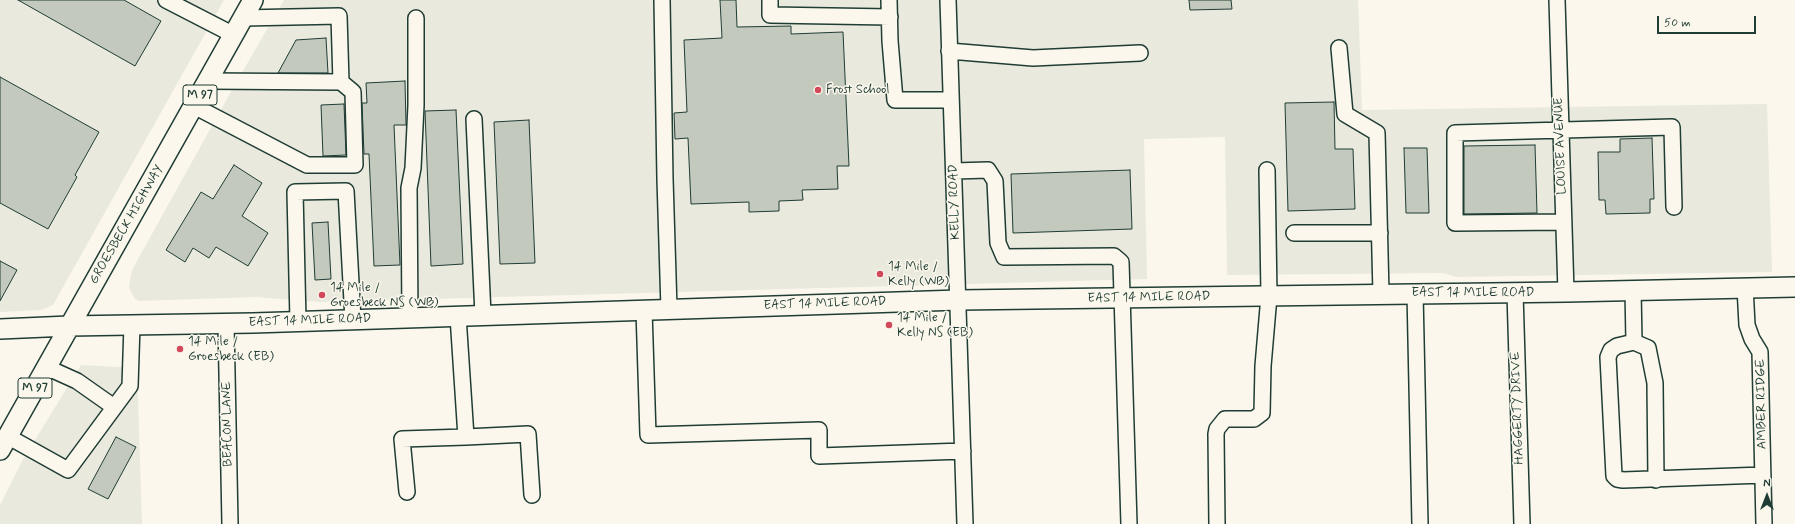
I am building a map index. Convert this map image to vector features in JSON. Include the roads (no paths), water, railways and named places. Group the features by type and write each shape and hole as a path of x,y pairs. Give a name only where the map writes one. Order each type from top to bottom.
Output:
{"main road":[{"name":"GROESBECK HIGHWAY","path":"4,443 253,0"},
{"name":"EAST 14 MILE ROAD","path":"0,329 69,326 352,320 958,300 1515,293 1795,286"}],"street":[{"path":"166,0 234,35"},
{"path":"662,0 669,309"},
{"path":"770,0 770,15 890,17"},
{"path":"889,0 895,100 951,100"},
{"name":"KELLY ROAD","path":"948,0 965,524"},
{"name":"LOUISE AVENUE","path":"1557,0 1566,292"},
{"path":"244,18 339,16 341,82"},
{"path":"410,318 409,188 413,168 416,105 416,18"},
{"path":"1340,48 1345,114 1377,133 1381,294"},
{"path":"949,51 1033,58 1140,53"},
{"path":"194,106 307,164 355,165 352,92 341,82 208,81"},
{"path":"474,119 483,315"},
{"path":"1564,222 1455,223 1455,133 1672,127 1674,207"},
{"path":"954,171 988,170 995,181 998,243 1004,257 1114,256 1121,262 1129,524"},
{"path":"1217,524 1216,434 1225,419 1254,419 1262,412 1263,366 1269,296 1267,170"},
{"path":"298,321 295,192 346,191 352,320"},
{"path":"1294,233 1380,233"},
{"name":"AMBER RIDGE","path":"1746,287 1747,325 1752,339 1760,352 1764,524"},
{"path":"1633,290 1634,342"},
{"name":"HAGGERTY DRIVE","path":"1515,293 1522,524"},
{"path":"1415,294 1420,524"},
{"path":"644,310 648,434 819,430 819,456 963,452"},
{"path":"458,316 466,437"},
{"name":"BEACON LANE","path":"226,323 230,524"},
{"path":"4,443 68,470 130,386 132,325"},
{"path":"1656,480 1655,383 1648,348 1634,342 1617,346 1611,350 1608,357 1614,476 1617,479 1623,480 1656,480 1763,476"},
{"path":"46,367 77,381 114,408"},
{"path":"407,492 402,439 528,434 532,495"}],"place":[{"name":"Frost School","path":"818,90"},
{"name":"14 Mile / Kelly (WB)","path":"880,274"},
{"name":"14 Mile / Groesbeck NS (WB)","path":"322,295"},
{"name":"14 Mile / Kelly NS (EB)","path":"889,325"},
{"name":"14 Mile / Groesbeck (EB)","path":"180,349"}]}
